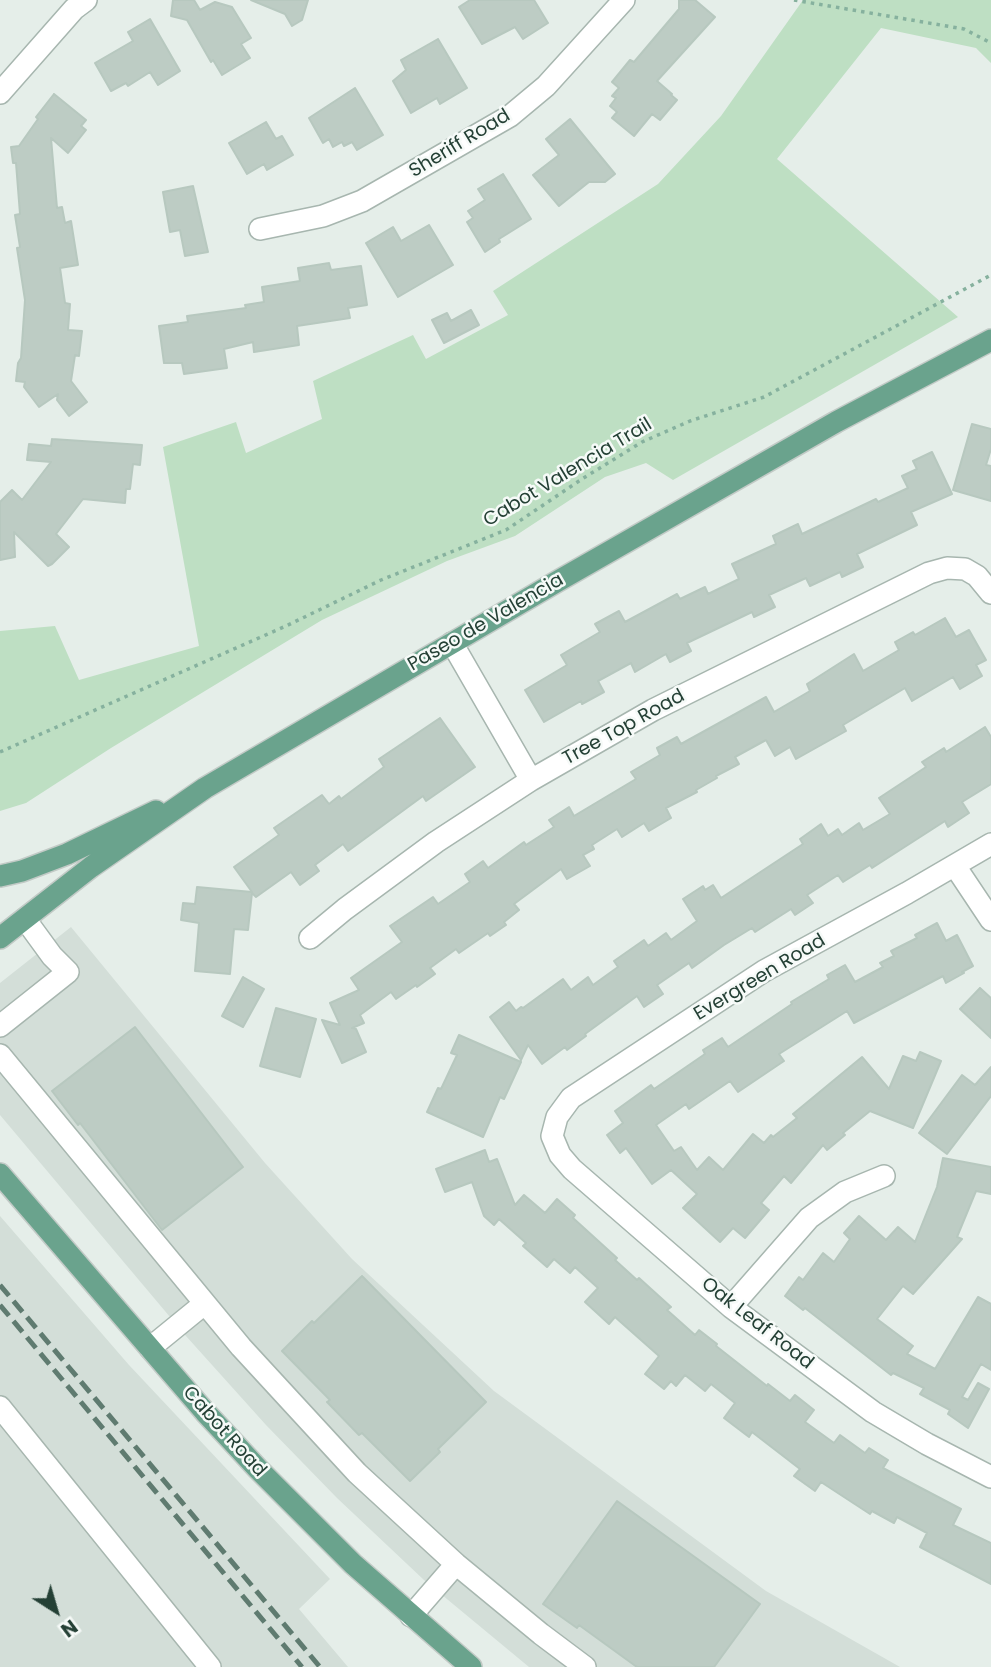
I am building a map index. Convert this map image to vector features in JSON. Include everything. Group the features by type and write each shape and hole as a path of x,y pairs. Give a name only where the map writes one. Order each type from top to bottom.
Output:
{"main road":[{"name":"Paseo de Valencia","path":"0,938 91,867 205,788 836,422 991,340"},
{"path":"0,876 22,871 67,854 205,788"},
{"name":"Cabot Road","path":"0,1174 258,1469 353,1564 471,1667"}],"street":[{"path":"0,93 74,9 86,0"},
{"name":"Sheriff Road","path":"260,229 323,216 362,201 510,116 547,86 624,0"},
{"name":"Tree Top Road","path":"310,938 436,842 530,780 653,710 929,573 947,568 965,569 977,576 991,593"},
{"path":"452,643 530,780"},
{"name":"Evergreen Road","path":"552,1136 557,1117 571,1098 764,971 991,844"},
{"path":"955,866 991,920"},
{"path":"0,1026 68,972 52,956 25,919"},
{"path":"0,1055 204,1304 357,1473 456,1564 585,1667"},
{"name":"Oak Leaf Road","path":"552,1136 560,1155 572,1169 732,1307 873,1412 927,1444 990,1475"},
{"path":"732,1307 808,1218 845,1192 884,1176"},
{"path":"150,1348 204,1304"},
{"path":"0,1407 210,1667"},
{"path":"411,1616 456,1564"}],"path":[{"path":"794,0 964,29 991,43"},
{"name":"Cabot Valencia Trail","path":"0,752 286,626 382,580 506,530 642,442 690,421 764,397 991,275"}],"shaded area":[{"path":"71,927 265,1163 352,1259 494,1391 766,1591 900,1667 529,1667 424,1580 337,1498 266,1425 186,1336 0,1115 0,983"},
{"path":"0,1216 129,1365 330,1579 299,1609 348,1667 0,1667"}],"green space":[{"path":"803,0 991,0 991,63 976,48 881,28 777,159 958,317 673,480 646,463 605,477 515,536 447,561 322,620 26,803 0,811 0,631 55,626 79,680 199,646 163,447 236,422 246,453 322,419 313,381 413,335 426,359 508,315 493,291 658,184 721,116"}],"building":[{"path":"173,0 194,0 200,10 215,2 232,7 251,38 241,44 250,58 222,75 213,60 211,62 187,20 171,16"},
{"path":"251,0 308,0 302,20 292,26 285,14"},
{"path":"470,0 534,0 548,23 523,39 515,27 482,44 459,7"},
{"path":"679,0 695,0 715,17 657,81 677,100 660,120 652,114 634,136 612,118 617,112 610,106 616,98 612,96 619,88 612,82 630,60 634,62 679,9"},
{"path":"150,19 180,71 158,85 150,72 128,86 126,83 111,91 95,63 133,41 128,32"},
{"path":"438,39 467,88 440,104 437,98 411,113 393,81 406,70 401,60"},
{"path":"355,88 383,135 357,150 352,142 344,146 342,142 333,147 329,139 323,143 309,118"},
{"path":"54,94 86,120 81,126 86,130 68,153 51,138 57,208 62,207 65,223 71,221 78,265 60,268 65,303 70,304 68,330 82,331 79,356 75,355 71,381 87,402 69,416 57,400 58,394 39,407 24,387 25,382 16,381 21,358 25,300 17,248 20,247 15,215 20,214 16,163 13,163 11,147 19,146"},
{"path":"570,119 615,174 605,182 589,182 559,206 533,175 559,155 546,139"},
{"path":"266,122 276,139 282,136 293,155 267,170 264,164 247,174 229,143"},
{"path":"503,174 531,219 499,239 500,242 485,252 467,222 473,218 468,211 485,200 478,189"},
{"path":"193,186 208,252 185,256 180,230 170,232 163,192"},
{"path":"429,225 453,265 398,297 366,243 393,227 401,241"},
{"path":"329,263 331,270 361,266 367,305 348,308 350,318 297,326 299,345 254,352 253,342 224,349 227,368 184,374 182,363 164,363 159,326 188,322 187,316 246,308 245,305 264,302 262,287 300,281 298,268"},
{"path":"471,310 479,325 444,343 432,320 447,313 451,321"},
{"path":"972,424 991,429 991,449 986,465 991,466 991,501 953,490"},
{"path":"52,439 142,445 140,465 133,464 125,503 83,499 56,534 69,547 48,566 14,532 15,557 0,560 0,502 12,490 22,500 51,462 27,460 29,444 51,446"},
{"path":"932,452 952,494 911,512 917,525 857,554 863,567 842,577 840,572 810,586 806,578 769,595 775,607 754,617 752,612 687,643 691,651 670,662 666,654 635,672 631,663 598,681 604,692 582,704 581,701 544,722 525,690 567,665 561,655 600,632 595,624 619,611 625,622 677,594 680,599 705,587 708,594 739,579 732,564 776,544 773,536 798,524 802,534 876,499 878,502 908,488 902,476 917,469 913,461"},
{"path":"945,618 956,637 969,630 986,660 976,665 982,676 960,689 953,677 912,701 905,688 843,725 846,731 796,759 790,747 775,756 766,740 735,757 739,764 716,776 717,778 696,790 697,792 666,808 671,818 649,831 644,823 622,837 617,829 592,845 594,849 583,855 590,866 567,879 561,869 514,904 519,910 504,922 506,925 490,936 488,933 459,953 456,949 430,968 435,974 417,987 416,985 396,999 391,992 360,1015 364,1023 352,1028 356,1029 366,1052 342,1063 322,1020 340,1025 330,1003 359,990 351,978 402,942 390,926 433,897 438,904 470,882 465,874 483,861 488,868 524,842 526,845 554,827 549,820 569,807 574,816 636,779 631,772 660,755 657,748 677,737 681,744 766,697 774,712 810,691 807,684 854,654 863,671 899,650 895,642 913,632 915,635"},
{"path":"440,718 475,767 426,801 423,796 348,851 343,844 315,865 319,871 300,885 291,872 256,897 252,893 248,930 234,929 230,974 195,971 199,923 181,920 183,903 195,904 197,887 252,892 234,867 279,835 274,828 322,795 329,804 339,796 341,799 384,767 379,759"},
{"path":"985,727 991,737 991,784 962,802 969,813 948,827 945,821 872,868 870,865 843,882 838,875 807,895 813,903 795,915 791,909 755,932 752,928 692,968 689,963 657,985 663,994 644,1007 637,996 567,1050 565,1047 542,1064 528,1045 521,1060 490,1017 509,1002 516,1011 523,1008 563,979 571,990 588,977 593,985 618,967 614,961 644,940 648,946 666,933 671,940 697,921 683,899 703,886 705,890 713,885 721,898 803,844 800,839 821,824 828,836 838,829 842,835 859,823 863,830 890,814 879,798 926,767 922,762 944,748 946,752"},
{"path":"937,923 946,941 957,935 973,966 962,972 964,973 946,983 943,976 854,1023 847,1011 779,1054 784,1061 738,1092 730,1081 689,1109 686,1104 656,1125 674,1151 681,1147 697,1170 709,1157 723,1170 753,1134 764,1143 771,1135 773,1137 797,1118 793,1114 862,1057 889,1089 903,1056 916,1061 920,1052 941,1061 913,1128 870,1111 827,1150 823,1145 791,1183 784,1176 761,1203 769,1210 745,1238 733,1228 720,1242 683,1208 697,1194 671,1170 652,1184 626,1148 620,1153 607,1135 623,1123 615,1111 651,1085 654,1089 705,1054 703,1050 722,1038 728,1047 792,1004 791,1002 829,979 827,975 845,965 855,982 883,967 880,963 894,956 891,951 917,938 915,935"},
{"path":"243,977 264,989 243,1027 222,1016"},
{"path":"980,988 991,998 991,1038 960,1009"},
{"path":"276,1008 316,1019 300,1077 260,1066"},
{"path":"135,1027 243,1167 162,1230 52,1091"},
{"path":"459,1035 521,1062 504,1099 500,1097 483,1137 427,1112 457,1055 451,1053"},
{"path":"991,1067 991,1096 947,1154 919,1133 962,1075 975,1085"},
{"path":"485,1150 489,1162 497,1159 515,1205 524,1195 545,1213 557,1199 575,1215 573,1218 617,1258 615,1260 671,1307 667,1310 695,1335 699,1330 767,1386 768,1384 790,1401 795,1395 814,1410 805,1422 834,1443 840,1435 865,1453 869,1448 888,1460 883,1468 961,1509 953,1525 991,1543 991,1584 920,1547 927,1533 897,1517 894,1523 872,1511 870,1514 821,1482 815,1491 794,1476 800,1469 752,1432 749,1437 724,1418 735,1403 711,1384 705,1391 685,1375 676,1386 671,1381 664,1389 645,1374 659,1356 615,1317 609,1324 585,1302 598,1288 575,1267 570,1273 554,1259 547,1267 523,1246 526,1243 499,1219 494,1225 484,1216 472,1182 445,1192 436,1169"},
{"path":"943,1158 991,1167 991,1194 976,1191 957,1237 962,1239 913,1294 903,1286 877,1319 913,1346 907,1354 935,1369 978,1297 991,1304 991,1370 981,1364 962,1397 968,1400 978,1383 989,1389 968,1428 948,1414 950,1410 920,1394 924,1388 893,1373 891,1375 805,1308 803,1310 785,1296 799,1277 803,1280 823,1253 834,1262 850,1239 844,1233 859,1216 886,1240 898,1227 915,1242 937,1187"},
{"path":"362,1276 486,1402 410,1481 362,1433 359,1435 327,1402 330,1400 282,1351"},
{"path":"617,1501 760,1604 714,1667 637,1667 579,1625 577,1628 543,1604"}],"railway":[{"path":"0,1285 320,1667"},
{"path":"0,1305 302,1667"}]}
